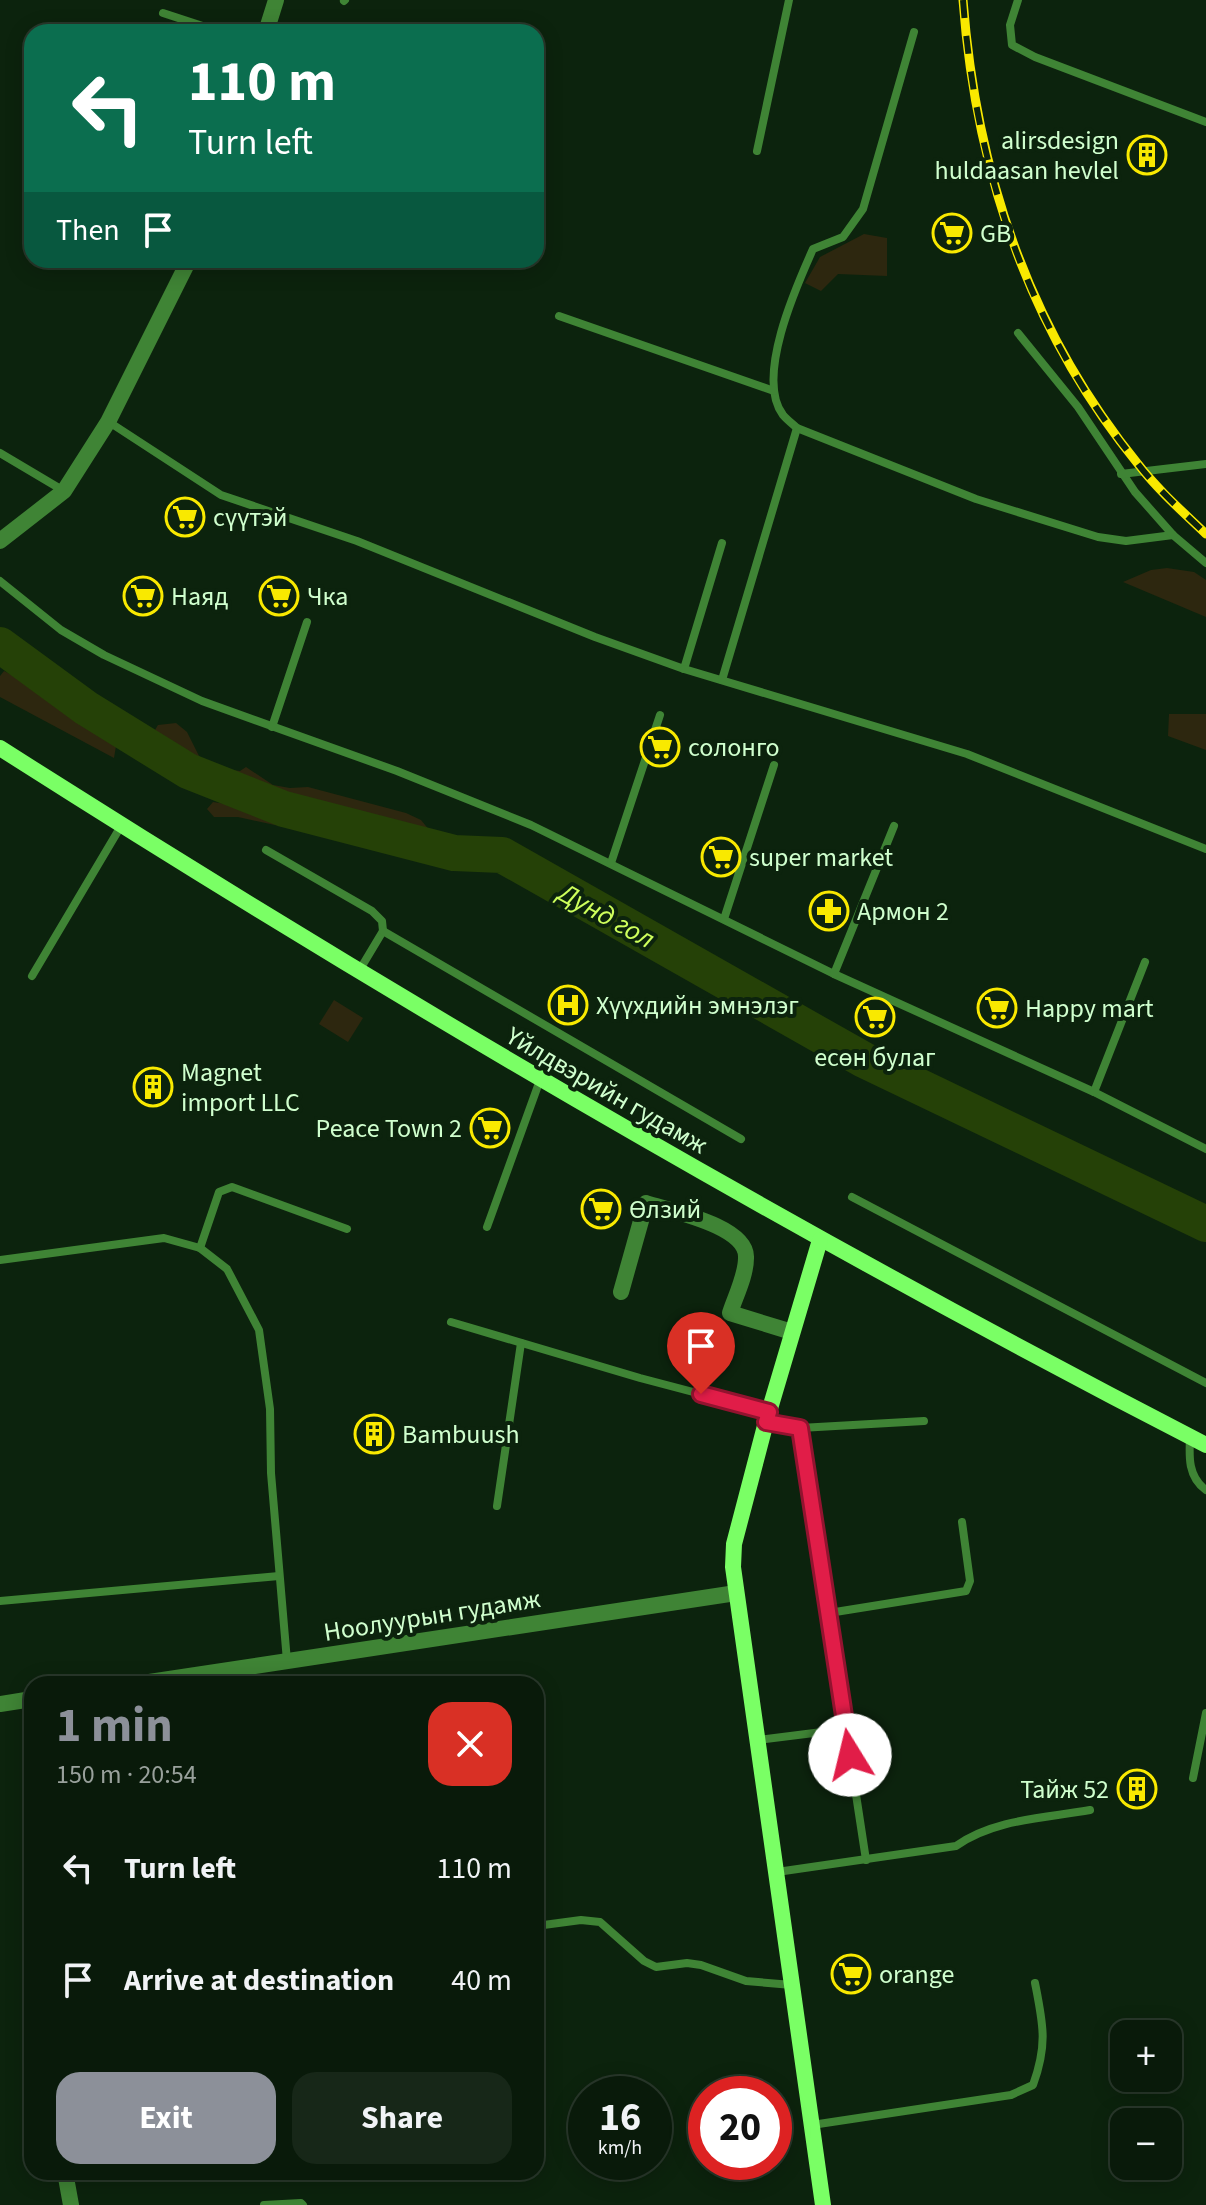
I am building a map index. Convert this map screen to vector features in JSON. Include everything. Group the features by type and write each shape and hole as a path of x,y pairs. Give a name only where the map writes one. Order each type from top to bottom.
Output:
{"main road":[{"name":"Yйлдвэрийн гудамж","path":"0,748 121,826 540,1080 820,1240 1206,1445"},
{"path":"820,1240 734,1544 736,1593 823,2205"}],"street":[{"path":"268,24 276,0"},
{"path":"0,541 64,491 108,422 185,268"},
{"path":"621,1292 646,1203 722,1227 742,1242 747,1257 730,1313 792,1332"},
{"name":"Ноолуурын гудамж","path":"191,1676 736,1593"},
{"path":"0,1704 24,1700"},
{"path":"66,2180 71,2205"}],"lane":[{"path":"757,151 789,0"},
{"path":"1018,0 1010,25 1012,45 1035,57 1206,122"},
{"path":"163,13 197,24"},
{"path":"914,32 863,209 843,237 813,249 780,327 774,391 782,414 797,428 950,489 1098,537 1126,541 1173,535"},
{"path":"559,316 774,391"},
{"path":"1018,333 1078,407 1121,474 1173,535 1206,563"},
{"path":"108,422 221,495 357,541 595,637 684,669 967,754 1206,849"},
{"path":"722,680 797,428"},
{"path":"0,453 64,491"},
{"path":"1121,474 1206,464"},
{"path":"684,669 722,543"},
{"path":"0,581 61,630 104,655 202,701 397,771 531,825 834,974 1094,1092 1206,1149"},
{"path":"272,727 307,622"},
{"path":"611,863 660,715"},
{"path":"724,919 774,765"},
{"path":"32,976 121,826"},
{"path":"834,974 894,826"},
{"path":"266,850 372,911 382,921 383,931 359,971"},
{"path":"383,931 741,1139"},
{"path":"1094,1092 1145,962"},
{"path":"487,1227 540,1080"},
{"path":"200,1248 219,1192 232,1187 347,1229"},
{"path":"852,1197 1206,1383"},
{"path":"0,1260 164,1238 200,1248 227,1269 259,1330 270,1409 271,1473 287,1662"},
{"path":"451,1322 800,1428 924,1421"},
{"path":"497,1506 521,1343"},
{"path":"800,1428 866,1860"},
{"path":"1190,1436 1192,1470 1197,1483 1206,1490"},
{"path":"829,1613 966,1591 970,1581 962,1522"},
{"path":"0,1601 279,1576"},
{"path":"1193,1778 1206,1713"},
{"path":"758,1740 846,1729"},
{"path":"777,1872 956,1846 972,1835 1001,1826 1090,1810"},
{"path":"544,1925 581,1920 600,1922 644,1961 656,1967 687,1963 746,1981 792,1985"},
{"path":"812,2125 1011,2095 1033,2085 1041,2064 1044,2035 1035,1983"},
{"path":"264,2205 303,2205"}],"shaded area":[{"path":"864,234 887,238 887,276 838,274 821,291 805,283 820,257"},
{"path":"1167,568 1194,572 1206,580 1206,617 1123,582 1151,570"},
{"path":"4,671 93,716 118,734 114,758 0,697 0,676"},
{"path":"1169,714 1206,714 1206,750 1168,736"},
{"path":"176,723 187,732 200,758 197,765 166,750 152,735 158,725"},
{"path":"246,767 273,785 308,787 406,813 421,820 430,831 424,838 375,824 356,823 220,778 231,770 240,771"},
{"path":"213,802 273,811 400,846 363,844 238,817 214,817 207,809"},
{"path":"334,1000 363,1018 348,1042 319,1024"}],"waterway":[{"name":"Дунд гол","path":"0,645 86,708 188,771 284,809 454,853 502,855 864,1060 1206,1224"}],"railway":[{"path":"963,0 980,126 995,187 1014,246 1038,303 1066,359 1099,412 1146,474 1206,534"}],"place":[{"name":"alirsdesign huldaasan hevlel","path":"1147,155"},
{"name":"GB","path":"952,233"},
{"name":"сүүтэй","path":"185,517"},
{"name":"Наяд","path":"143,596"},
{"name":"Чка","path":"279,596"},
{"name":"солонго","path":"660,747"},
{"name":"super market","path":"721,857"},
{"name":"Армон 2","path":"829,911"},
{"name":"Хүүхдийн эмнэлэг","path":"568,1005"},
{"name":"Happy mart","path":"997,1008"},
{"name":"есөн булаг","path":"875,1017"},
{"name":"Magnet import LLC","path":"153,1087"},
{"name":"Peace Town 2","path":"490,1128"},
{"name":"Өлзий","path":"601,1209"},
{"name":"Bambuush","path":"374,1434"},
{"name":"Тайж 52","path":"1137,1789"},
{"name":"orange","path":"851,1974"}],"route":[{"path":"701,1394 769,1412 766,1422 800,1428 850,1755"}]}
